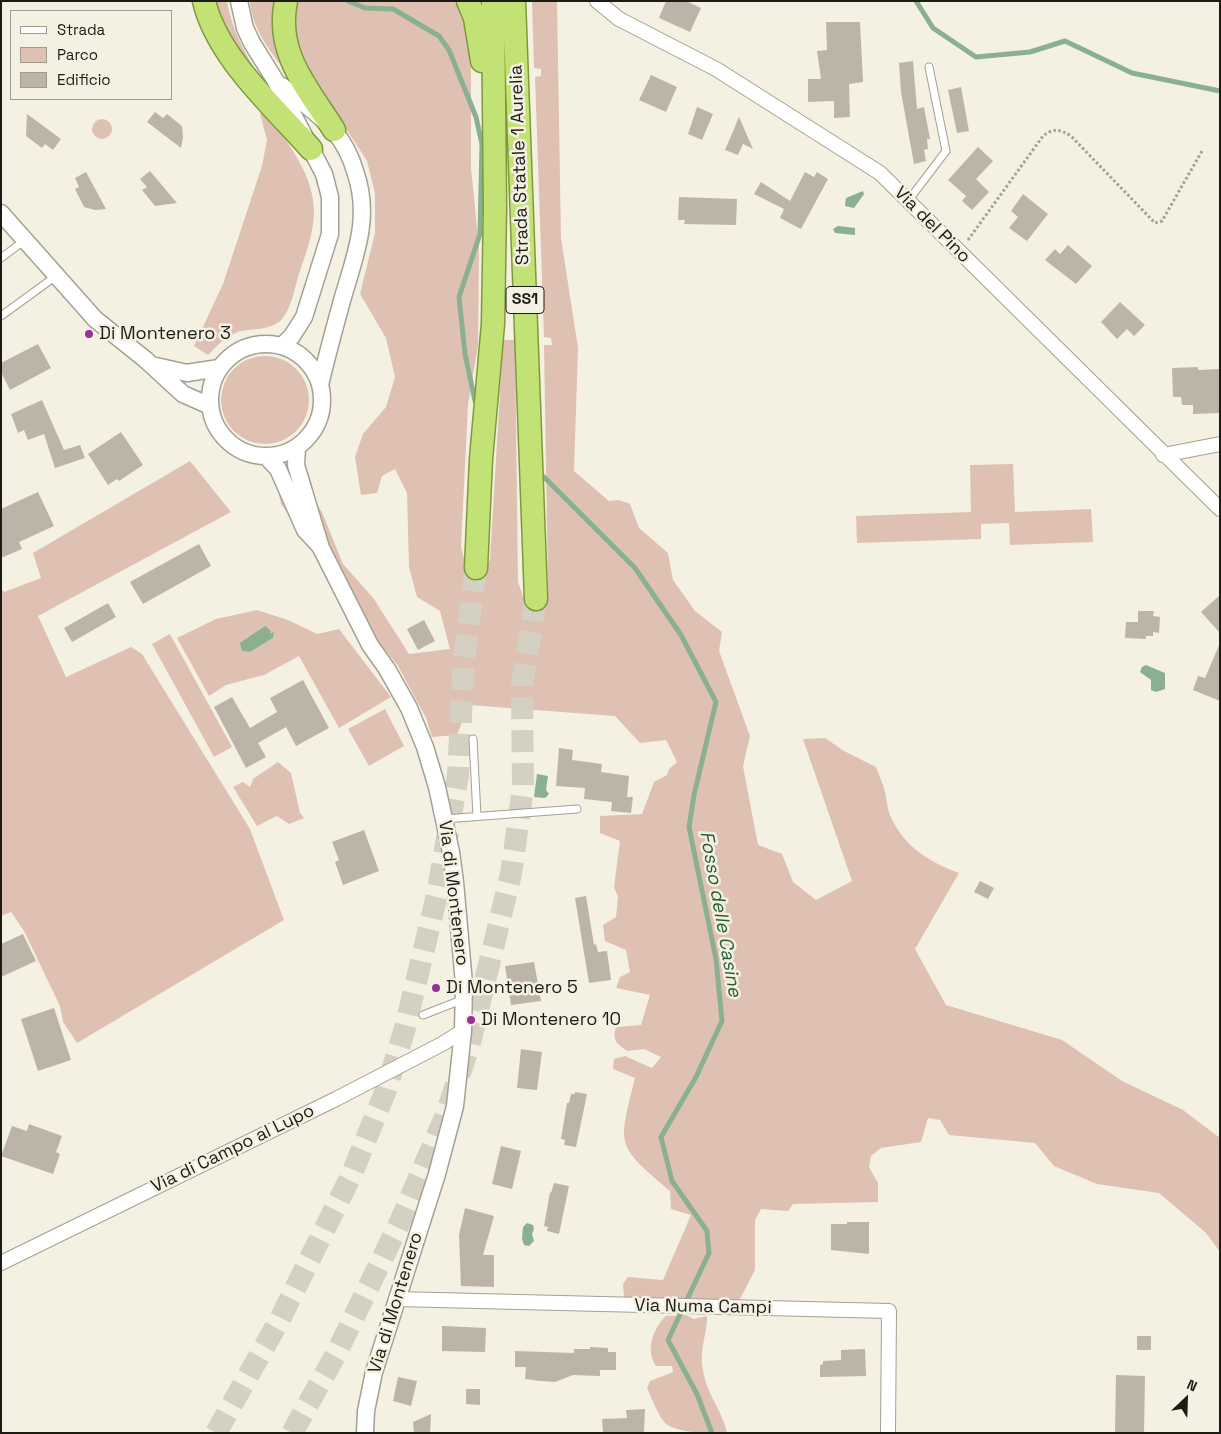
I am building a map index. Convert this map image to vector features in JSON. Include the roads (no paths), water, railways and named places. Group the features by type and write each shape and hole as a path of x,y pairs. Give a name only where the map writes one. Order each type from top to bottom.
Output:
{"highway":[{"path":"204,1 224,47 311,150"},
{"path":"286,1 282,20 285,43 291,60 334,130"},
{"path":"468,1 478,33 494,131"},
{"name":"Strada Statale 1 Aurelia","path":"476,568 481,459 492,347 493,1"},
{"name":"Strada Statale 1 Aurelia","path":"514,1 536,599"}],"street":[{"path":"239,1 245,28 275,80 324,174 330,197 330,234 304,318 292,336 282,346"},
{"name":"Via del Pino","path":"597,1 619,19 716,70 828,138 880,173 1163,455 1220,509"},
{"path":"275,80 334,130 348,152 361,188 364,213 358,252 320,385 321,413 316,427 307,438 287,452 266,456 243,451 224,438 212,418 210,393 219,368 240,350 254,345 282,346 295,352 306,360 315,372 320,385"},
{"path":"1,213 95,319 146,360 184,394 210,406"},
{"path":"146,360 159,368 187,373 219,368"},
{"path":"1163,455 1220,444"},
{"name":"Via di Montenero","path":"296,447 296,465 321,548 370,645 409,708 425,747 444,819 456,882 464,999 460,1074 450,1129 374,1372 366,1411 365,1433"},
{"name":"Via di Montenero","path":"266,456 281,473 305,530 321,548"},
{"name":"Via di Campo al Lupo","path":"1,1263 336,1099 442,1044 463,1031"},
{"name":"Via Numa Campi","path":"396,1299 889,1311 888,1433"}],"lane":[{"path":"908,201 946,151 929,67"},
{"path":"1,258 25,240"},
{"path":"1,316 56,275"},
{"path":"473,739 477,816"},
{"path":"444,819 577,809"},
{"path":"423,1015 464,999"}],"waterway":[{"name":"Fosso delle Casine","path":"348,1 365,8 393,9 439,36 449,50 476,117 482,144 480,234 459,297 465,354 475,401"},
{"path":"916,1 933,28 976,57 1030,52 1065,41 1132,73 1220,91"},
{"name":"Fosso delle Casine","path":"544,477 635,568 681,635 716,702 694,795 689,827 716,959 722,1021 696,1077 661,1137 672,1181 707,1231 709,1253 668,1340 697,1394 712,1433"}],"tunnel":[{"path":"216,1433 280,1319 351,1176 386,1090 405,1028 437,895 458,775 464,658 476,568"},
{"path":"292,1433 336,1354 400,1222 445,1117 469,1047 511,874 523,788 522,685 536,599"}],"place":[{"name":"Di Montenero 3","path":"89,334"},
{"name":"Di Montenero 5","path":"436,988"},
{"name":"Di Montenero 10","path":"471,1020"}]}
